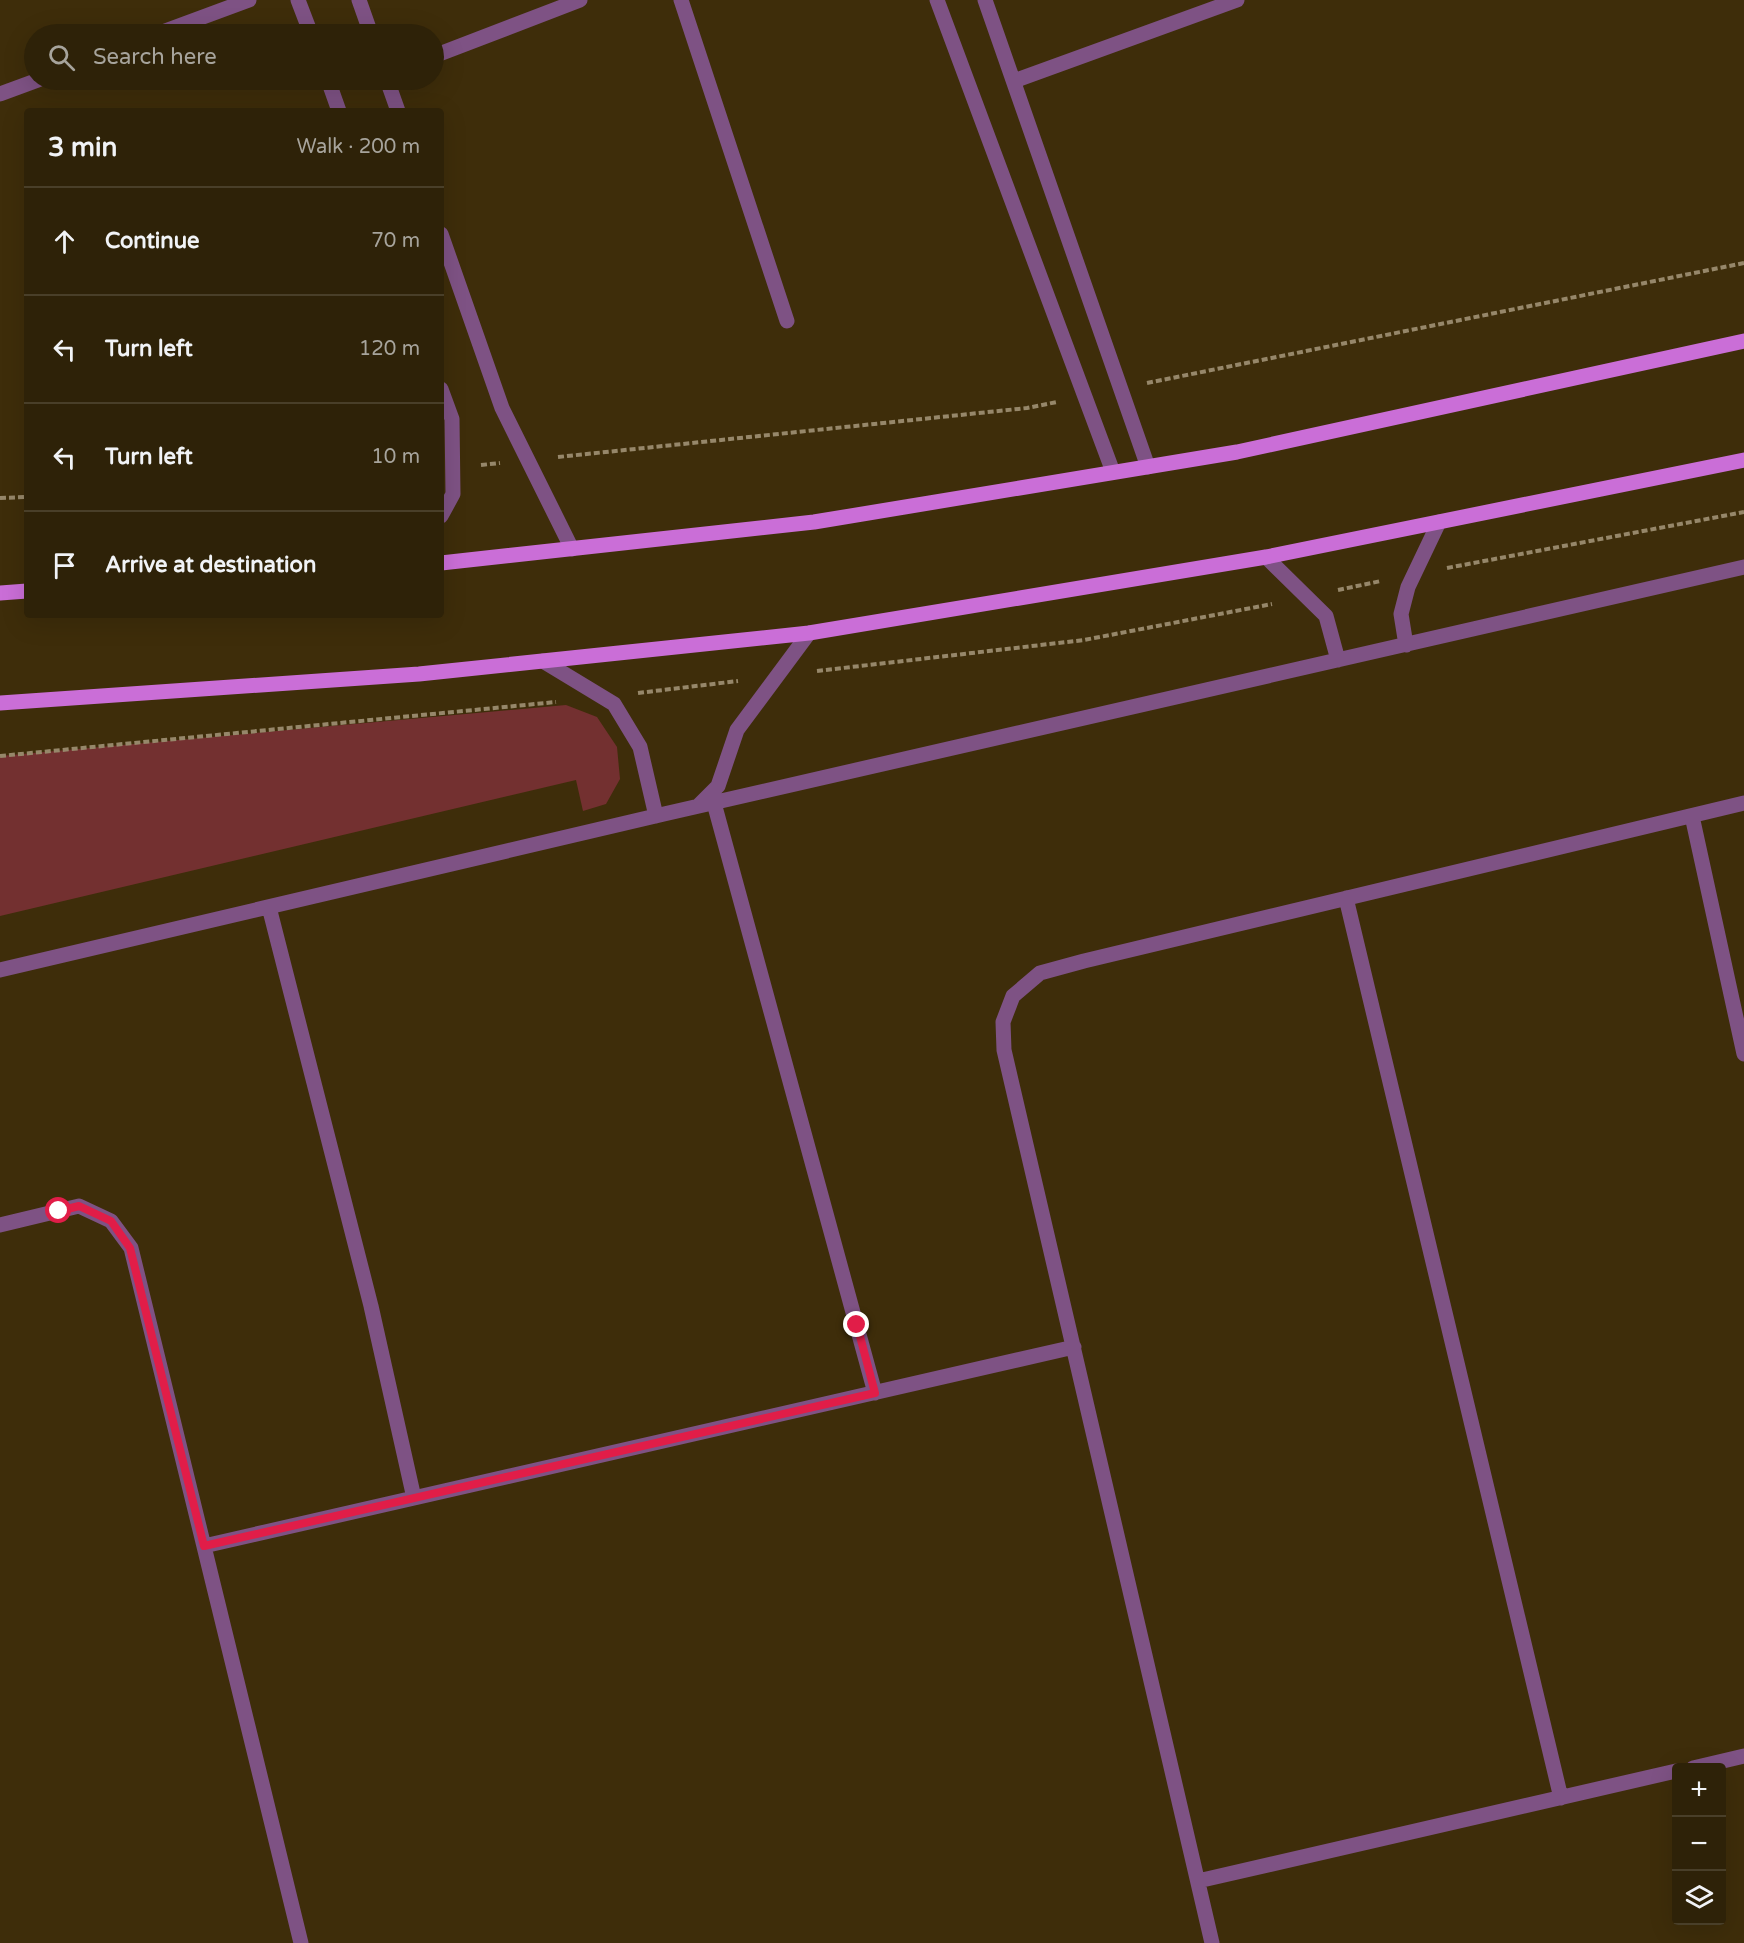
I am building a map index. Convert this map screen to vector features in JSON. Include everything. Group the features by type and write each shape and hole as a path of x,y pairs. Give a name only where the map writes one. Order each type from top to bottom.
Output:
{"main road":[{"path":"444,563 814,522 1238,452 1744,341"},
{"path":"0,703 420,674 809,633 1266,557 1744,460"},
{"path":"0,593 24,591"}],"street":[{"path":"184,24 249,0"},
{"path":"298,0 307,24"},
{"path":"359,0 367,24"},
{"path":"444,52 580,0"},
{"path":"681,0 787,321"},
{"path":"937,0 1113,472"},
{"path":"985,0 1148,467"},
{"path":"1014,81 1237,0"},
{"path":"0,94 24,85"},
{"path":"332,90 338,108"},
{"path":"391,90 397,108"},
{"path":"444,243 502,408 572,549"},
{"path":"444,397 452,419 453,494 444,510"},
{"path":"1406,645 1401,614 1408,586 1438,522"},
{"path":"1266,557 1326,616 1338,660"},
{"path":"0,970 656,816 1744,567"},
{"path":"698,807 718,786 737,730 809,633"},
{"path":"543,661 614,704 640,747 656,816"},
{"path":"714,803 875,1393"},
{"path":"1212,1943 1004,1050 1003,1022 1013,996 1040,973 1744,803"},
{"path":"1692,816 1744,1054"},
{"path":"1346,898 1562,1798"},
{"path":"268,907 371,1306 414,1498"},
{"path":"0,1225 79,1206 111,1221 130,1248 301,1943"},
{"path":"204,1546 1074,1347"},
{"path":"1712,1763 1744,1756"},
{"path":"1198,1881 1672,1772"}],"path":[{"path":"0,498 24,497"}],"shaded area":[{"path":"566,705 597,717 617,747 620,779 606,804 583,811 576,780 0,916 0,756"}],"route":[{"path":"59,1211 79,1206 111,1221 130,1248 204,1546 875,1393 857,1325"}]}
